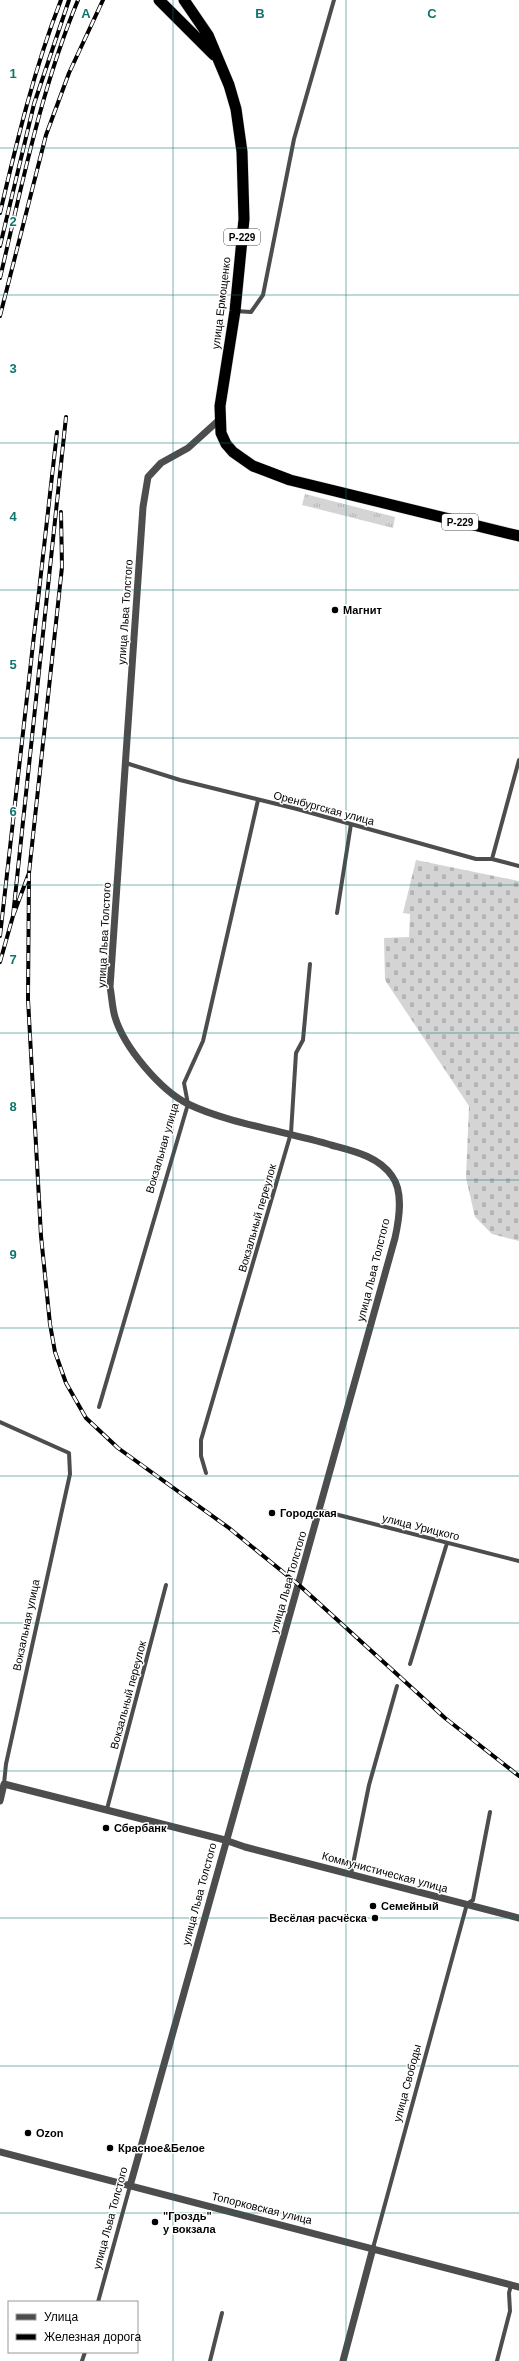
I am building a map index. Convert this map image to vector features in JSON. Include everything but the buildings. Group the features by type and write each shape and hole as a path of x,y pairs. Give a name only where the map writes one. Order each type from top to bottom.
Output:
{"highway":[{"name":"Р-229","path":"159,0 216,57"},
{"name":"Р-229","path":"184,0 208,35 216,57"},
{"name":"улица Ермощенко","path":"216,57 236,109 242,152 244,218 235,310 221,397 219,420 226,444 242,460 268,473 301,483 519,536"}],"street":[{"path":"235,310 251,312 263,295 294,140 334,0"},
{"name":"улица Льва Толстого","path":"98,2301 225,1840 395,1238 399,1212 398,1189 393,1176 372,1158 291,1133 232,1119 188,1104 153,1077 126,1039 115,1018 110,987 143,507 148,477 161,463 188,448 219,420"},
{"path":"492,859 519,760"},
{"name":"Оренбургская улица","path":"126,763 180,780 351,824 476,859 492,859 519,866"},
{"name":"Вокзальная улица","path":"99,1407 188,1104 184,1083 203,1041 242,877 258,800"},
{"path":"337,913 351,824"},
{"name":"Вокзальный переулок","path":"206,1473 201,1456 201,1440 291,1133 296,1053 303,1040 310,964"},
{"name":"Вокзальная улица","path":"0,1422 69,1453 70,1474 6,1764 4,1784 0,1801"},
{"name":"улица Урицкого","path":"319,1510 519,1561"},
{"path":"410,1664 447,1543"},
{"name":"Вокзальный переулок","path":"107,1809 166,1585"},
{"path":"351,1874 369,1785 397,1686"},
{"path":"4,1784 107,1809"},
{"name":"Коммунистическая улица","path":"107,1809 225,1840 245,1847 519,1918"},
{"name":"улица Свободы","path":"343,2361 467,1904 473,1900 490,1812"},
{"name":"Топорковская улица","path":"0,2152 519,2287"},
{"path":"497,2361 510,2311 509,2293 511,2285"},
{"path":"210,2361 222,2313"}],"green space":[{"path":"305,494 395,517 393,528 302,505"},
{"path":"416,860 519,881 519,1241 492,1234 475,1217 466,1178 469,1106 385,980 384,938 409,937 410,914 403,913"}],"railway":[{"path":"0,213 34,79 61,0"},
{"path":"0,246 34,104 69,0"},
{"path":"0,278 33,138 53,68 78,0"},
{"path":"0,316 46,135 69,73 103,0"},
{"path":"13,916 66,417"},
{"path":"0,936 57,432"},
{"path":"0,962 13,916 29,873 62,567 61,512"},
{"path":"29,873 28,999 41,1236 50,1324 55,1352 66,1383 86,1418 118,1448 229,1528 299,1585 445,1718 519,1776"}],"place":[{"name":"Магнит","path":"335,610"},
{"name":"Городская","path":"272,1513"},
{"name":"Сбербанк","path":"106,1828"},
{"name":"Семейный","path":"373,1906"},
{"name":"Весёлая расчёска","path":"375,1918"},
{"name":"Ozon","path":"28,2133"},
{"name":"Красное&Белое","path":"110,2148"},
{"name":"\"Гроздь\" у вокзала","path":"155,2222"}]}
